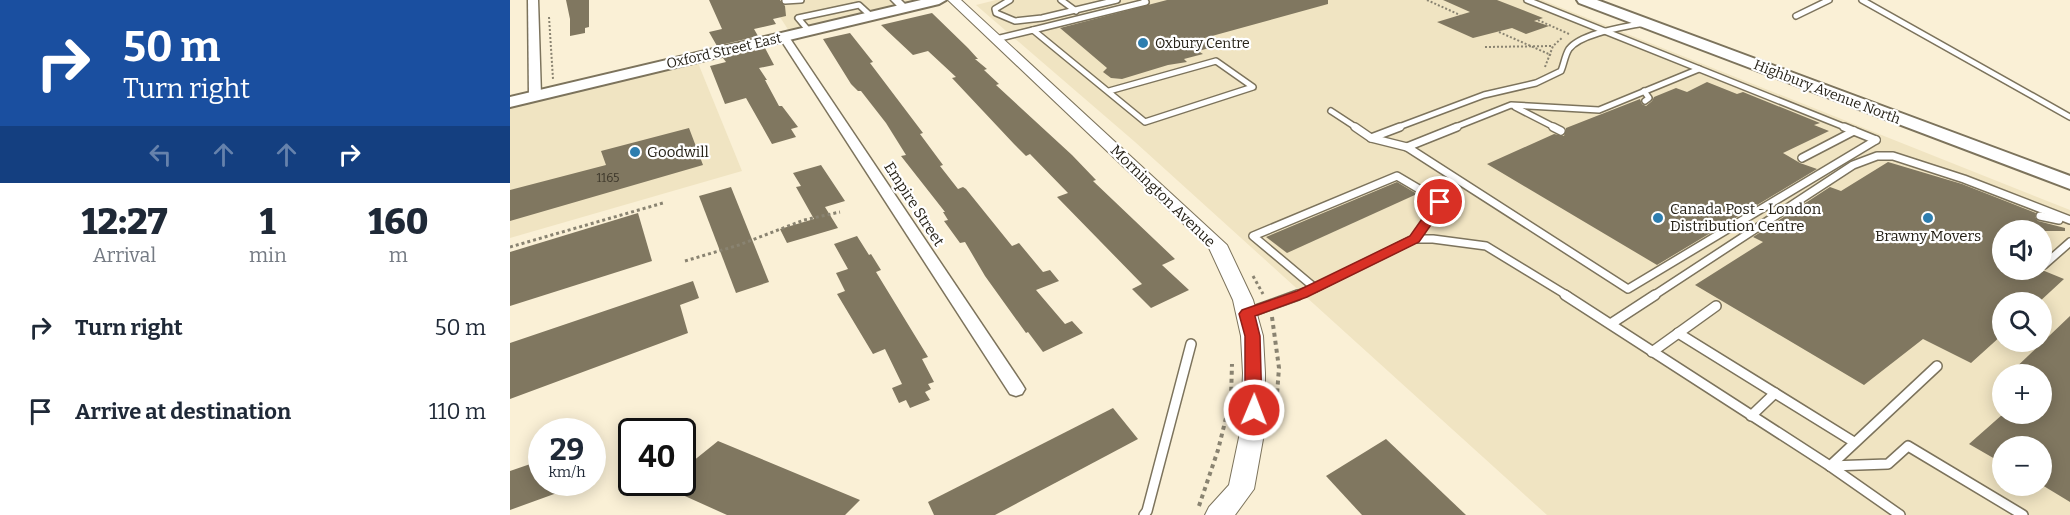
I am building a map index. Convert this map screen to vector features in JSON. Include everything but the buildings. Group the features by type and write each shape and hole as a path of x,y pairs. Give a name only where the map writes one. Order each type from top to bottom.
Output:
{"main road":[{"name":"Oxford Street East","path":"510,102 809,31 862,7 939,0"},
{"name":"Highbury Avenue North","path":"1584,0 2070,183"}],"street":[{"path":"533,0 535,96"},
{"name":"Mornington Avenue","path":"954,0 1216,245 1243,300 1253,343 1253,428 1241,489 1219,515"},
{"name":"Empire Street","path":"784,37 1016,389"}],"lane":[{"path":"785,1 801,0"},
{"path":"1010,0 995,9 996,13 1015,21 1117,0"},
{"path":"1062,1 1070,0"},
{"path":"1331,111 1371,138 1407,147 1628,289 1876,140 1527,0"},
{"path":"1796,16 1829,0"},
{"path":"1862,0 2070,117"},
{"path":"1062,1 1084,17"},
{"path":"996,39 1148,1"},
{"path":"1371,138 1484,95 1505,92 1550,78 1561,71 1569,48 1576,43 1606,32 1644,23"},
{"path":"1033,30 1145,122 1253,87 1216,62 1109,92"},
{"path":"1407,147 1511,105 1599,110 1699,69"},
{"path":"1644,92 1649,98 1645,101"},
{"path":"1511,105 1561,131"},
{"path":"1802,158 1854,131"},
{"path":"1612,323 1853,165 1877,156 1893,156 1907,160 2070,222"},
{"path":"1907,160 1936,173"},
{"path":"1315,288 1252,236 1397,176 1440,202 1414,239"},
{"path":"2040,216 2070,222"},
{"path":"1247,314 1315,288 1414,239 1433,239 1486,246 1612,323 1652,352 1830,466 1900,515"},
{"path":"2052,258 2070,242"},
{"path":"1652,352 1716,306"},
{"path":"1678,333 1854,442"},
{"path":"1144,515 1147,511 1191,344"},
{"path":"1830,466 1937,366"},
{"path":"1751,416 1775,393"},
{"path":"1830,466 1888,464 1908,446 2023,515"}],"path":[{"path":"1427,0 1460,15"},
{"path":"548,11 553,83"},
{"path":"1538,20 1577,38"},
{"path":"1499,32 1559,58"},
{"path":"1538,72 1546,66 1559,39 1577,32"},
{"path":"1485,46 1564,46"},
{"path":"510,247 663,203"},
{"path":"684,261 745,243 784,226 822,214 840,212"},
{"path":"1196,515 1218,450 1231,398 1233,353"}],"shaded area":[{"path":"769,0 918,0 789,31"},
{"path":"996,0 1542,0 2070,210 2070,515 1547,515 1135,142 976,5"},
{"path":"698,63 742,171 510,238 510,108"}],"place":[{"name":"Oxbury Centre","path":"1143,43"},
{"name":"Goodwill","path":"635,152"},
{"name":"Canada Post - London Distribution Centre","path":"1658,218"},
{"name":"Brawny Movers","path":"1928,218"}],"route":[{"path":"1254,410 1252,336 1247,314 1302,294 1414,239 1440,202"}]}
